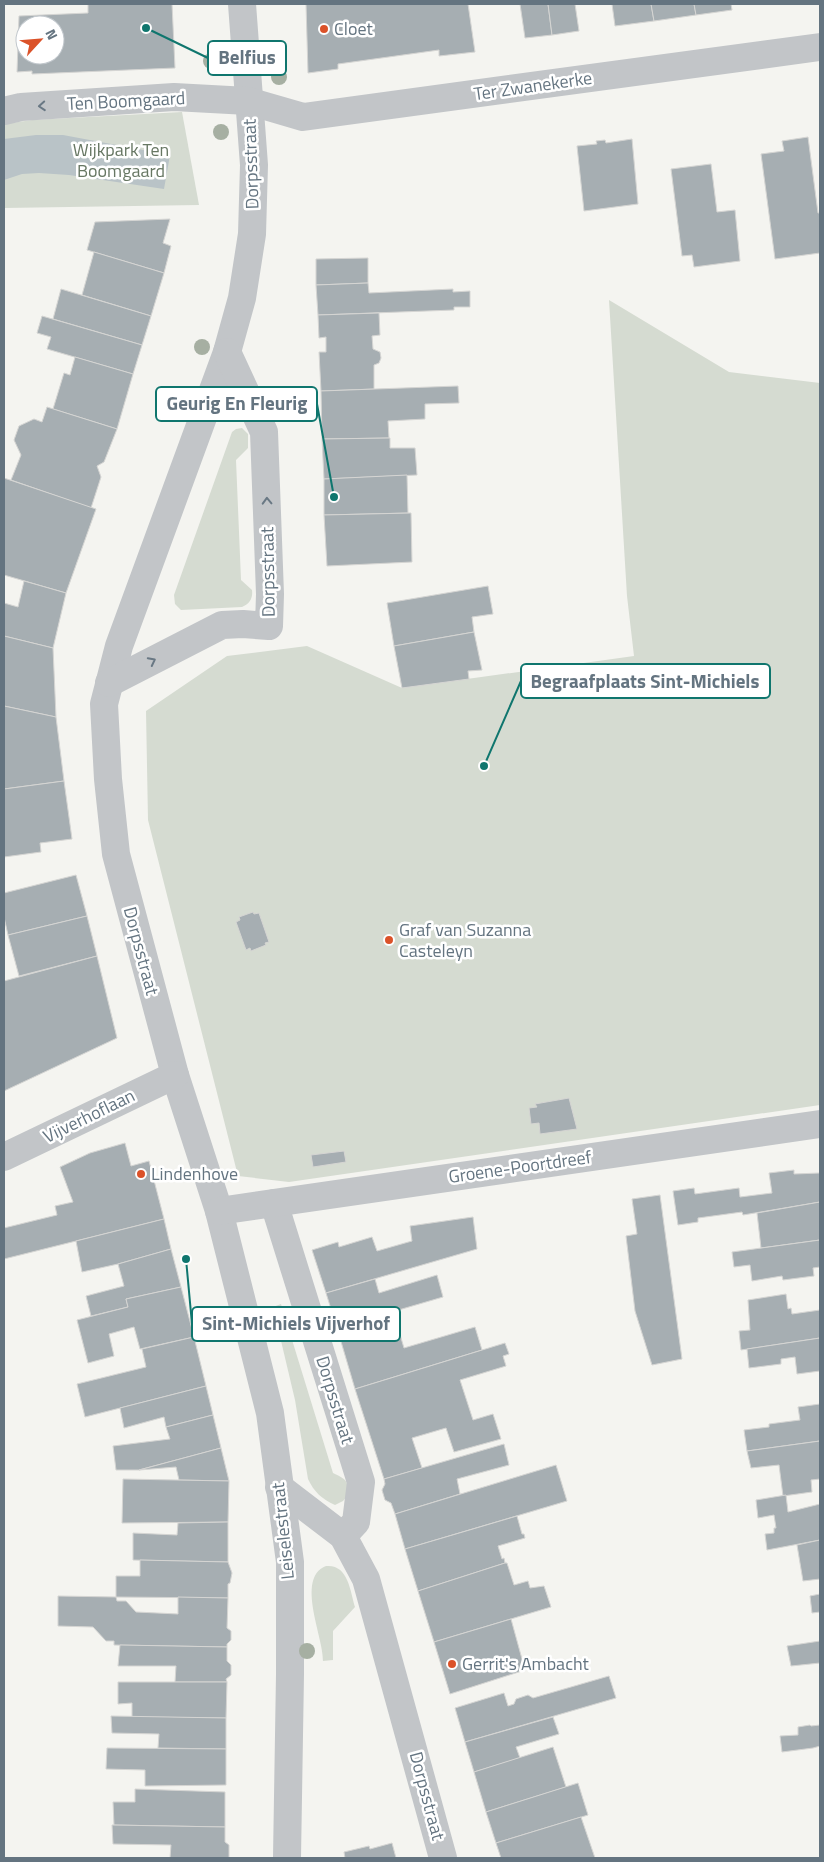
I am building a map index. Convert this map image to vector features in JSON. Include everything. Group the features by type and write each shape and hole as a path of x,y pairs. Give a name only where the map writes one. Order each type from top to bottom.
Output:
{"street":[{"name":"Dorpsstraat","path":"219,1211 175,1075 116,854 108,779 104,704 119,646 227,352 242,298 252,234 254,165 242,4"},
{"name":"Ter Zwanekerke","path":"248,101 303,117 820,47"},
{"name":"Ten Boomgaard","path":"4,111 21,107 174,96 248,101"},
{"name":"Dorpsstraat","path":"109,683 222,625 269,626 270,594 264,432 227,352"},
{"name":"Vijverhoflaan","path":"4,1157 175,1075"},
{"name":"Groene-Poortdreef","path":"219,1211 820,1124"},
{"name":"Dorpsstraat","path":"274,1203 361,1482 356,1522 343,1536"},
{"name":"Leiselestraat","path":"219,1211 270,1413 290,1562 287,1858"},
{"name":"Dorpsstraat","path":"279,1487 343,1536 366,1579 443,1858"}],"green space":[{"name":"Wijkpark Ten Boomgaard","path":"182,112 199,205 4,208 4,124 32,120"},
{"path":"609,300 729,372 820,383 820,1105 289,1182 238,1176 148,820 146,711 227,656 307,646 402,688 634,656 627,596"},
{"path":"242,428 248,434 248,448 236,460 241,580 252,590 252,596 249,602 242,607 181,610 175,604 174,595 232,432"},
{"path":"281,1304 333,1473 344,1479 348,1486 348,1495 343,1501 335,1505 319,1495 308,1479 295,1400 273,1307"},
{"path":"326,1566 333,1566 344,1574 355,1607 333,1631 333,1660 323,1661 312,1595 313,1583 317,1573"}],"shaded area":[{"path":"36,135 63,135 170,155 164,189 69,175 39,173 22,174 4,180 4,139"}],"building":[{"path":"88,4 172,4 175,68 32,74 32,71 17,72 17,65 65,65 65,15 42,15 88,13"},
{"path":"306,4 468,4 475,52 439,56 439,50 338,64 338,69 308,73"},
{"path":"520,4 548,4 552,35 525,38"},
{"path":"548,4 575,4 579,31 552,35"},
{"path":"612,4 651,4 654,21 615,26"},
{"path":"651,4 694,4 696,15 654,21"},
{"path":"694,4 731,4 732,10 696,15"},
{"path":"808,137 818,213 820,213 820,253 775,259 761,154 784,151 782,141"},
{"path":"632,139 638,204 584,211 577,146 597,144 596,141 605,140 606,143"},
{"path":"711,164 717,212 735,210 740,261 694,267 692,255 682,256 671,169"},
{"path":"170,219 163,243 171,246 164,273 87,250 95,222"},
{"path":"94,252 164,273 151,316 82,295"},
{"path":"368,258 368,283 316,285 316,259"},
{"path":"368,283 369,293 453,289 453,292 470,291 470,307 454,307 454,310 318,315 316,285"},
{"path":"61,289 151,316 142,345 53,319"},
{"path":"379,313 380,335 372,336 373,349 380,352 381,358 379,363 374,365 374,389 321,391 319,352 326,352 326,337 319,338 318,315"},
{"path":"42,316 142,345 133,374 47,349 51,337 37,333"},
{"path":"75,357 133,374 117,429 53,409 64,373 70,375"},
{"path":"458,386 459,403 425,404 425,419 388,421 389,438 322,439 321,391"},
{"path":"47,407 117,429 104,462 97,466 101,477 91,508 11,480 21,455 14,440 19,426 34,419 42,422"},
{"path":"390,438 390,448 415,448 417,475 324,479 322,439"},
{"path":"407,475 408,513 324,515 324,479"},
{"path":"4,478 96,509 66,593 4,575"},
{"path":"411,513 412,562 327,566 324,515"},
{"path":"24,581 66,593 53,648 4,636 4,603 18,607"},
{"path":"488,586 493,614 472,617 474,632 394,646 387,603"},
{"path":"474,632 482,670 468,671 469,679 402,688 394,646"},
{"path":"4,636 53,648 56,717 4,706"},
{"path":"4,706 56,717 64,781 4,789"},
{"path":"64,781 72,839 40,843 41,852 4,857 4,789"},
{"path":"76,875 87,916 8,935 4,917 4,893"},
{"path":"253,912 254,914 259,913 269,942 251,951 250,948 246,950 236,922 240,920 239,917"},
{"path":"87,916 97,956 19,976 8,935"},
{"path":"97,956 117,1038 4,1091 4,981"},
{"path":"569,1098 577,1129 540,1134 539,1123 531,1124 529,1108 537,1107 535,1104"},
{"path":"125,1143 131,1166 149,1161 164,1219 4,1259 4,1228 57,1215 55,1206 73,1202 60,1167 90,1153"},
{"path":"344,1151 346,1162 313,1167 311,1155"},
{"path":"794,1170 794,1174 820,1173 820,1202 743,1215 742,1212 698,1218 698,1222 678,1225 673,1191 694,1188 695,1194 739,1188 740,1197 772,1193 769,1173"},
{"path":"660,1195 682,1359 652,1365 635,1311 626,1236 637,1234 632,1199"},
{"path":"820,1202 820,1240 761,1248 757,1213"},
{"path":"473,1217 477,1249 326,1293 312,1250 338,1242 339,1247 372,1237 377,1251 412,1241 410,1226"},
{"path":"164,1219 171,1249 82,1272 76,1241"},
{"path":"820,1240 820,1267 813,1268 814,1276 783,1280 782,1276 752,1281 750,1265 734,1267 732,1252"},
{"path":"171,1249 181,1287 126,1299 128,1307 91,1316 86,1296 124,1286 118,1264"},
{"path":"437,1275 443,1297 337,1328 326,1293 375,1279 379,1293"},
{"path":"181,1287 194,1337 140,1349 134,1327 109,1334 114,1356 88,1363 77,1320 128,1307 126,1299"},
{"path":"786,1294 788,1309 791,1308 792,1314 820,1310 820,1338 741,1350 739,1331 750,1330 748,1300"},
{"path":"393,1311 404,1348 475,1327 482,1350 355,1389 337,1328"},
{"path":"194,1337 206,1386 85,1417 77,1384 146,1367 142,1349"},
{"path":"820,1338 820,1371 797,1374 795,1357 781,1359 781,1364 749,1368 747,1349"},
{"path":"505,1343 509,1354 503,1356 506,1366 460,1380 473,1420 493,1414 501,1439 454,1452 446,1428 412,1438 422,1468 384,1479 355,1389"},
{"path":"206,1386 213,1415 166,1427 164,1417 124,1428 120,1408"},
{"path":"820,1404 820,1441 747,1451 744,1430 769,1427 769,1424 800,1420 798,1407"},
{"path":"213,1415 221,1448 139,1470 116,1470 113,1446 170,1439 166,1427"},
{"path":"820,1441 820,1479 811,1480 812,1492 783,1496 779,1465 751,1468 747,1451"},
{"path":"504,1444 509,1465 457,1479 460,1494 395,1514 391,1503 385,1500 382,1490 385,1484 384,1479"},
{"path":"221,1448 229,1481 179,1480 176,1467 139,1470"},
{"path":"556,1465 567,1501 405,1549 395,1514"},
{"path":"123,1479 229,1481 228,1522 122,1523"},
{"path":"786,1495 788,1512 820,1504 820,1540 767,1550 765,1534 774,1533 774,1528 776,1528 774,1515 758,1518 756,1500"},
{"path":"517,1516 525,1538 498,1546 505,1563 418,1591 405,1549"},
{"path":"228,1522 228,1562 133,1560 133,1533 177,1535 178,1523"},
{"path":"820,1540 820,1579 803,1581 797,1545"},
{"path":"140,1560 228,1562 232,1573 230,1583 228,1584 228,1598 116,1597 116,1576 140,1576"},
{"path":"507,1563 514,1585 528,1581 530,1588 544,1586 551,1607 434,1642 418,1591"},
{"path":"820,1594 820,1612 812,1613 810,1596"},
{"path":"58,1596 116,1597 117,1601 126,1601 136,1612 178,1614 178,1597 228,1598 227,1628 231,1631 231,1640 227,1647 114,1645 114,1641 106,1641 93,1627 58,1626"},
{"path":"511,1619 525,1670 450,1694 434,1642"},
{"path":"820,1641 820,1663 791,1666 787,1646"},
{"path":"120,1645 227,1647 227,1661 231,1665 231,1675 226,1679 227,1682 175,1682 176,1666 118,1666"},
{"path":"609,1676 616,1698 465,1742 455,1708 504,1693 508,1706 514,1704 516,1699 528,1695 533,1698"},
{"path":"118,1682 227,1682 226,1718 132,1717 132,1703 118,1704"},
{"path":"111,1716 226,1718 226,1749 158,1748 159,1734 112,1733"},
{"path":"553,1717 559,1734 516,1747 520,1758 474,1772 465,1742"},
{"path":"820,1725 820,1746 782,1752 780,1736 798,1735 798,1727"},
{"path":"553,1747 566,1787 486,1812 474,1772"},
{"path":"107,1748 226,1749 226,1785 145,1786 145,1770 106,1769"},
{"path":"578,1783 588,1815 496,1843 486,1812"},
{"path":"135,1789 225,1792 225,1827 114,1825 113,1802 135,1802"},
{"path":"581,1817 595,1858 501,1858 496,1843"},
{"path":"112,1825 225,1827 225,1842 229,1845 229,1858 170,1858 171,1845 113,1844"},
{"path":"392,1843 396,1858 345,1858 344,1852 369,1846 370,1849"}],"place":[{"name":"Belfius","path":"146,28"},
{"name":"Cloet","path":"324,29"},
{"name":"Geurig En Fleurig","path":"334,497"},
{"name":"Begraafplaats Sint-Michiels","path":"484,766"},
{"name":"Graf van Suzanna Casteleyn","path":"389,940"},
{"name":"Lindenhove","path":"141,1174"},
{"name":"Sint-Michiels Vijverhof","path":"186,1259"},
{"name":"Gerrit's Ambacht","path":"452,1664"}]}
